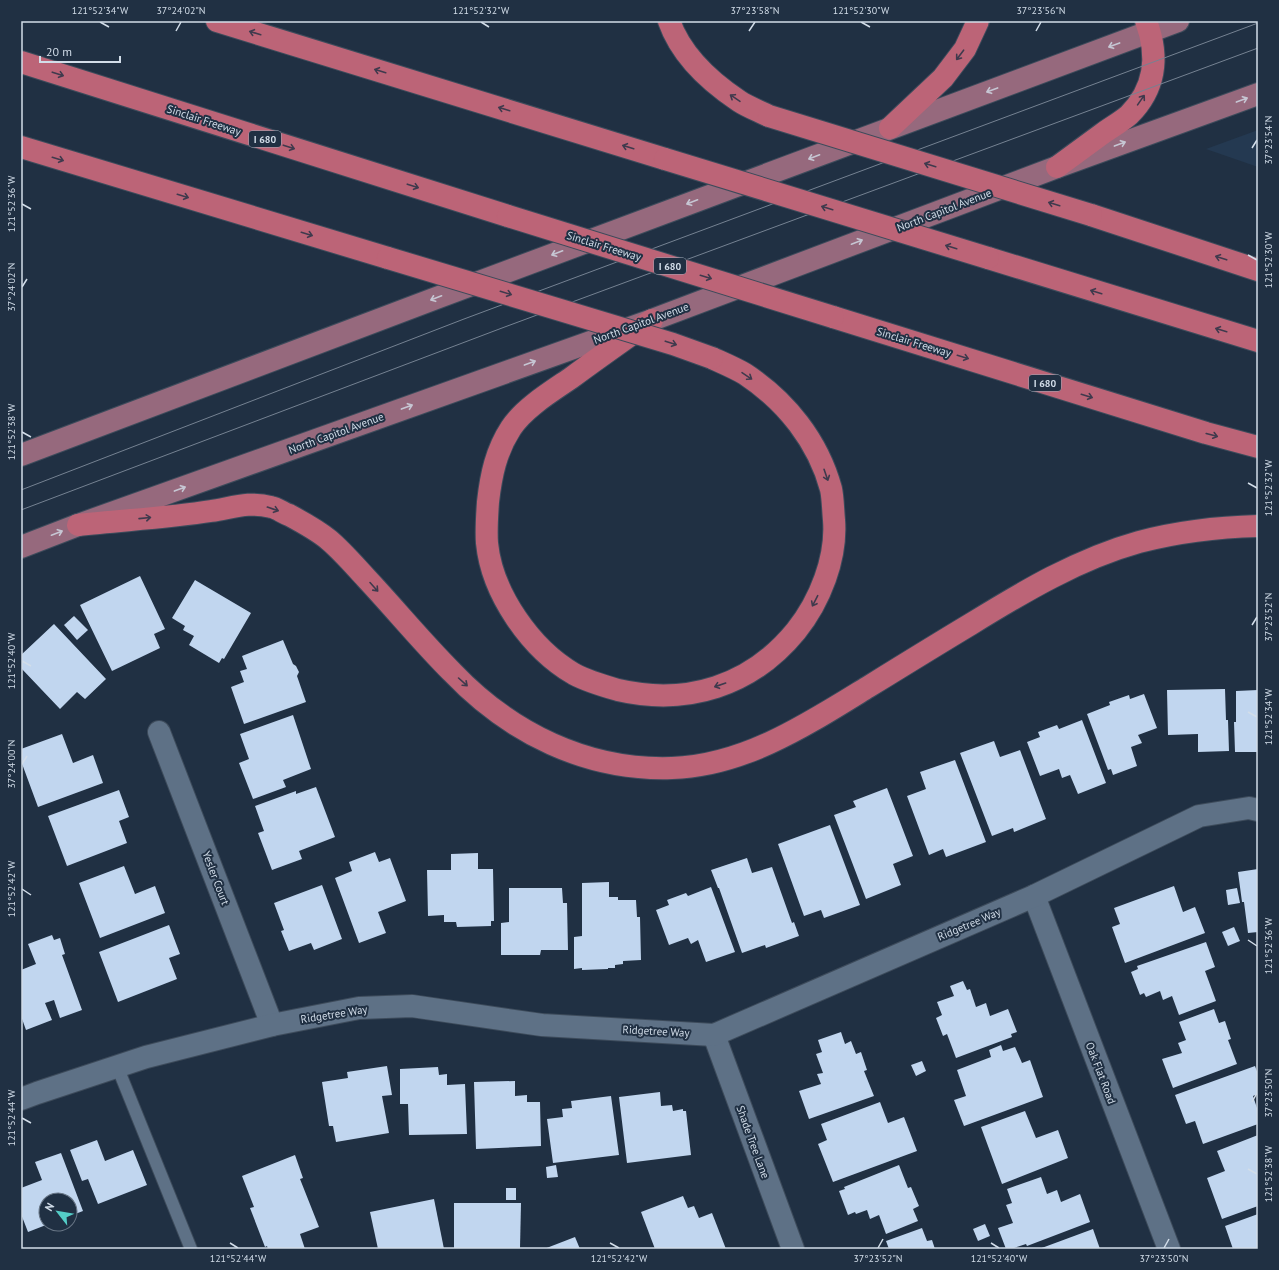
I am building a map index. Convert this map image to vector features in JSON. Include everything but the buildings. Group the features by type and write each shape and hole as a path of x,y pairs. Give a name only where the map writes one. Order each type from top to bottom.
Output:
{"highway":[{"path":"217,21 1258,341"},
{"path":"669,21 673,32 691,60 713,83 740,101 769,116 1091,215 1258,270"},
{"path":"890,128 943,78 965,49 978,21"},
{"path":"1057,167 1128,116 1142,100 1151,82 1153,70 1148,26"},
{"name":"Sinclair Freeway","path":"21,62 832,317 1206,433 1258,447"},
{"path":"21,147 388,258 673,344 712,358 742,372 764,387 786,408 806,433 821,461 832,491 834,524 831,555 822,588 806,619 785,645 760,665 732,681 702,691 668,696 638,694 606,687 575,674 546,654 524,631 508,604 495,575 487,546 486,518 490,486 496,459 512,426 535,403 652,320"},
{"path":"78,525 214,511 244,504 272,507 328,538 372,584 453,674 487,704 526,731 552,745 609,763 639,768 674,768 706,765 739,756 776,740 818,718 1011,599 1096,557 1137,543 1177,534 1214,529 1258,526"}],"main road":[{"path":"21,455 890,128 1148,26 1178,21"},
{"name":"North Capitol Avenue","path":"21,547 78,525 652,320 1057,167 1258,94"}],"street":[{"name":"Yesler Court","path":"159,732 272,1025"},
{"name":"Ridgetree Way","path":"21,1099 146,1057 272,1025 359,1008 412,1006 542,1025 714,1035 1034,896 1199,816 1249,808 1258,810"},
{"name":"Oak Flat Road","path":"1034,896 1169,1249"},
{"name":"Shade Tree Lane","path":"714,1035 792,1249"}],"lane":[{"path":"118,1066 192,1249"}],"shaded area":[{"path":"1258,130 1258,167 1206,149"}],"tram line":[{"path":"21,490 464,319 1258,23"},
{"path":"21,510 502,328 1258,48"}]}
